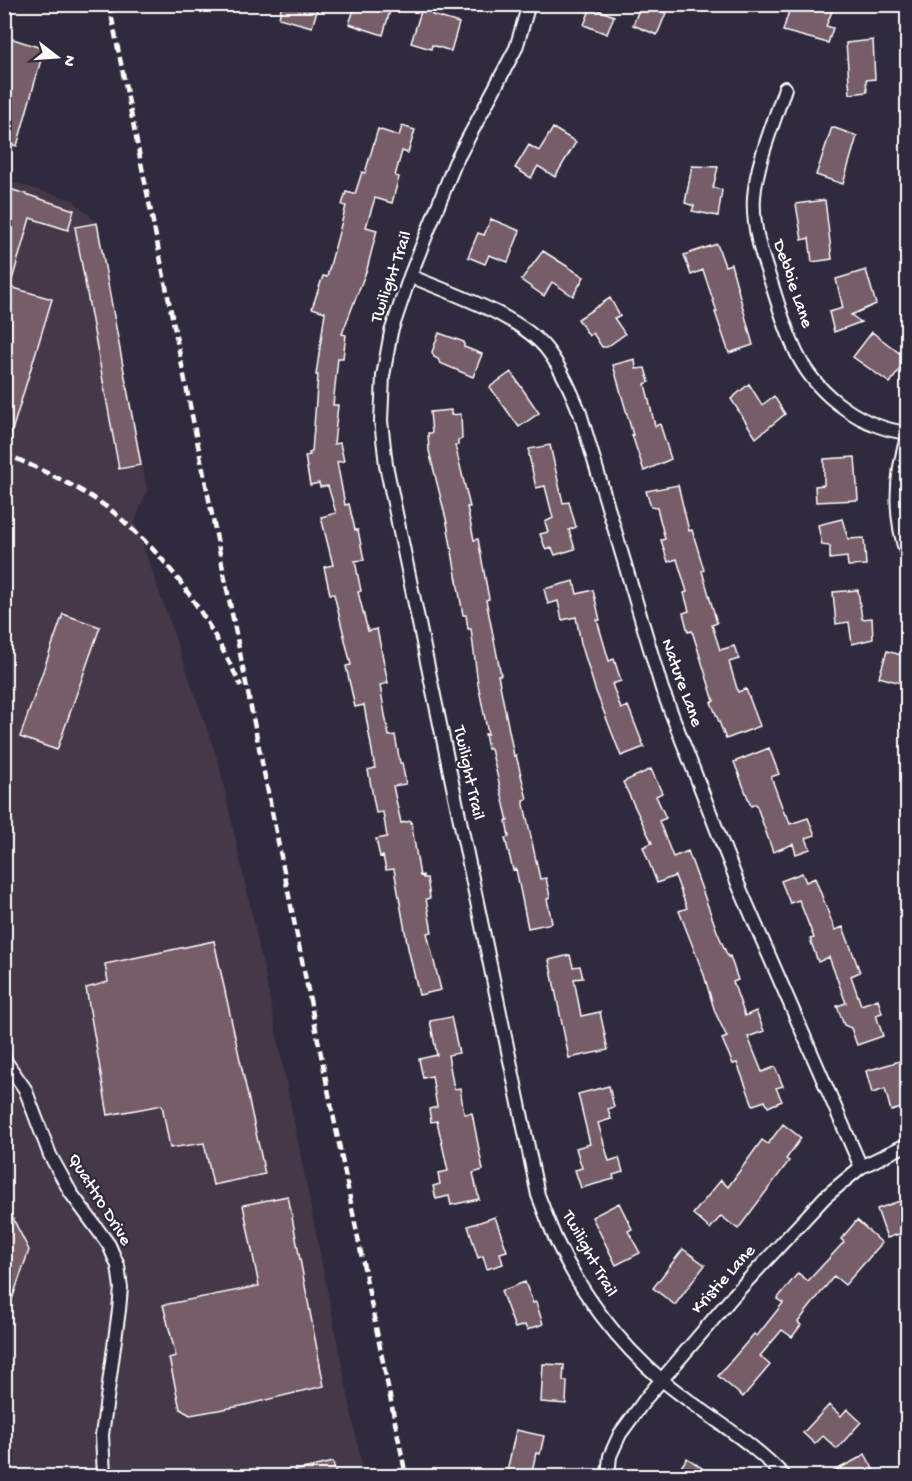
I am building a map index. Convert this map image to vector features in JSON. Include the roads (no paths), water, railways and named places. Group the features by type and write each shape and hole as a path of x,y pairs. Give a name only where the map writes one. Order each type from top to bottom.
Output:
{"street":[{"name":"Twilight Trail","path":"529,4 516,48 455,163 410,276 392,332 384,376 381,421 386,465 538,1195 557,1242 582,1287 612,1328 646,1366 661,1379 745,1441 784,1476"},
{"name":"Debbie Lane","path":"785,88 758,173 754,196 754,222 759,247 787,331 800,359 819,386 843,407 870,423 908,434"},
{"name":"Nature Lane","path":"410,276 497,314 525,331 547,349 566,380 580,413 662,689 738,884 861,1167"},
{"path":"908,434 902,451 897,482 897,514 908,558"},
{"name":"Quattro Drive","path":"4,1059 25,1089 50,1155 71,1193 109,1245 118,1266 121,1288 119,1310 102,1435 104,1476"},
{"name":"Kristie Lane","path":"608,1476 610,1456 620,1434 661,1379 792,1231 825,1197 861,1167 908,1144"}],"railway":[{"path":"109,4 406,1476"},
{"path":"4,453 56,477 109,508 151,547 195,602 241,686"}]}
